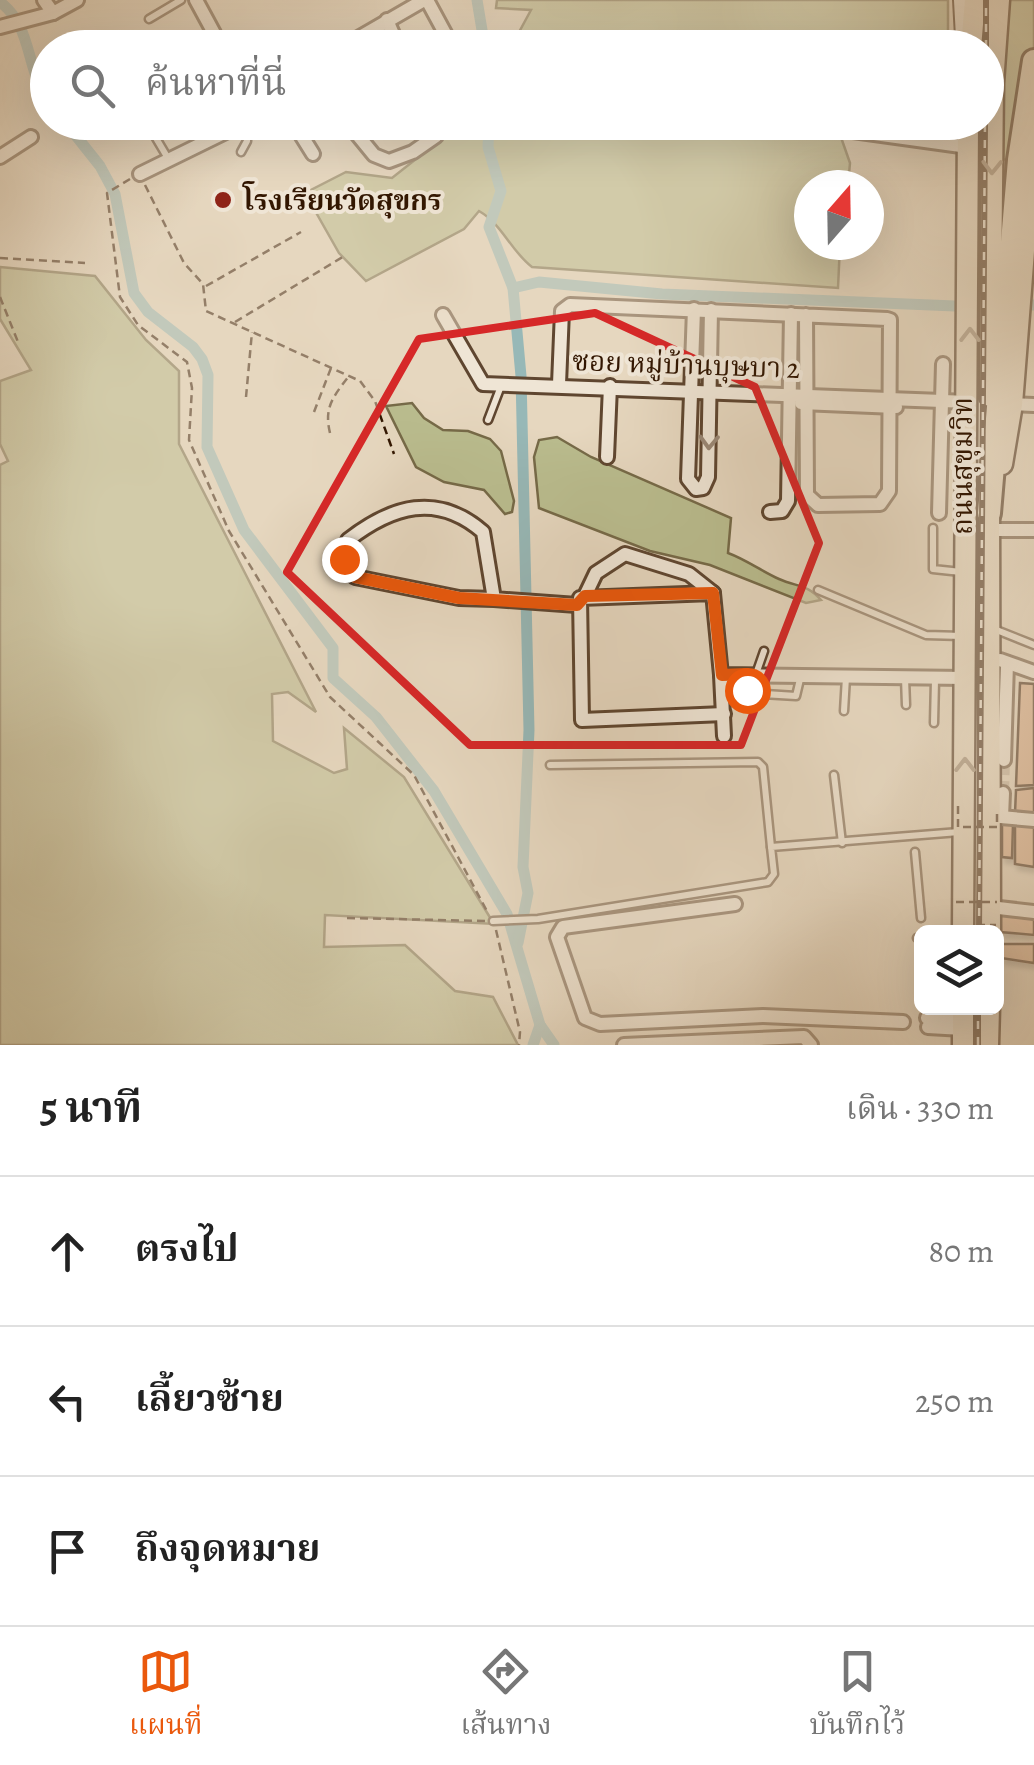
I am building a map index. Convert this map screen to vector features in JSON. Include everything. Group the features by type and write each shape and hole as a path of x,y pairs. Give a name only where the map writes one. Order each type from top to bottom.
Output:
{"highway":[{"path":"970,30 974,0"},
{"name":"ถนนสุขุมวิท","path":"996,30 999,0"},
{"path":"989,524 1016,197 1034,61"},
{"path":"989,524 1026,342 1034,123"},
{"name":"ถนนสุขุมวิท","path":"968,140 965,831 985,921"},
{"name":"ถนนสุขุมวิท","path":"985,921 996,814 997,660 988,626 992,140"},
{"path":"966,572 988,571"},
{"path":"988,1015 988,1045"}],"main road":[{"path":"963,0 966,30"}],"street":[{"path":"3,26 76,0"},
{"path":"196,0 212,30"},
{"path":"371,30 423,0 442,30"},
{"path":"387,20 392,30"},
{"path":"0,157 30,138"},
{"path":"140,174 210,140"},
{"path":"304,140 312,154"},
{"path":"361,140 374,155 389,161 414,152 430,140"},
{"path":"917,140 968,148"},
{"path":"559,384 564,307 694,309 791,314 890,320 886,500 880,504 818,505 807,495 806,315"},
{"path":"694,309 688,484 696,489 703,488 708,477 712,310"},
{"path":"443,314 476,380 513,386"},
{"path":"770,512 782,512 786,506 791,314"},
{"path":"939,513 943,364"},
{"name":"ซอย หมู่บ้านบุษบา 2","path":"513,386 711,390 807,399 969,406"},
{"path":"607,457 610,386"},
{"path":"1012,404 1034,404"},
{"path":"494,599 483,532 445,512 428,506 409,506 348,540 344,559 355,577 459,598 527,602 713,593"},
{"path":"989,524 1034,530"},
{"path":"724,714 582,720 581,600 596,573 625,554 689,574 713,593 722,675 724,714 724,736"},
{"path":"1004,760 997,660 1034,672"},
{"path":"722,675 966,678"},
{"path":"1002,793 996,814 1034,820"},
{"path":"735,904 563,927 558,937 585,1018 600,1024 762,1016 963,1026"},
{"path":"985,921 1034,912"},
{"path":"624,1045 804,1037 811,1045"}],"lane":[{"path":"149,19 182,0"},
{"path":"158,140 170,160"},
{"path":"242,152 247,140"},
{"path":"488,420 513,386"},
{"path":"933,528 934,568 966,572"},
{"path":"818,590 926,635 965,636"},
{"path":"988,626 1034,645"},
{"path":"764,651 751,674 748,693 796,696 801,675"},
{"path":"844,710 846,676"},
{"path":"905,677 906,705"},
{"path":"934,723 936,678"},
{"path":"494,922 538,919 768,882 774,874 763,767 758,762 550,765"},
{"path":"834,775 842,842"},
{"path":"771,847 913,840 965,831"},
{"path":"915,852 921,918"}],"path":[{"path":"140,174 184,263 204,287 206,311 350,375 369,390 394,454"},
{"path":"124,182 107,193 120,297 138,325 187,362 192,388 189,440 223,520 330,697 414,775 494,922 520,1032 519,1045"},
{"path":"204,287 301,232"},
{"path":"233,322 346,254"},
{"path":"0,258 85,263"},
{"path":"0,297 18,342"},
{"path":"246,397 253,331"},
{"path":"314,412 331,366"},
{"path":"330,433 325,418 328,403 350,375"},
{"path":"958,806 958,827 998,828 996,814"},
{"path":"956,902 985,921"},
{"path":"347,918 494,922"}],"highlighted area":[{"path":"595,313 755,387 819,543 741,745 470,745 287,572 419,339"}],"green space":[{"path":"497,0 948,0 948,30 520,30 531,10 496,8"},
{"path":"1003,0 1034,0 1034,61 1019,160 992,159 993,140 1004,140 1004,30 1001,30"},
{"path":"440,140 842,140 849,170 794,170 794,260 839,260 838,288 532,267 479,211 464,229 366,281 339,253 305,193 346,172 392,178"},
{"path":"0,267 95,276 146,340 179,371 179,444 316,712 288,692 272,694 273,741 334,773 347,769 344,728 404,777 494,924 325,915 324,947 405,945 455,991 493,997 518,1045 0,1045 0,465 8,461 0,444 0,381 31,370 0,319"},
{"path":"412,403 424,418 443,430 468,431 490,439 501,451 514,501 512,512 505,514 484,490 444,482 416,467 386,406"},
{"path":"557,437 591,457 731,518 728,553 806,588 821,600 806,603 710,565 650,551 539,508 534,457 539,440"}],"building":[{"path":"1020,683 1034,684 1034,785 1016,786"},
{"path":"1034,788 1034,814 1015,813 1016,790"},
{"path":"1002,824 1013,824 1012,858 1002,857"},
{"path":"1015,824 1034,826 1034,867 1015,864"},
{"path":"1001,915 1034,919 1034,935 1004,932 1004,925 1000,925"},
{"path":"1004,944 1034,944 1034,963 1004,958"}],"waterway":[{"path":"477,0 482,30"},
{"path":"0,2 18,23 30,57"},
{"path":"79,140 115,194 134,293 148,312 193,347 202,359 208,375 207,447 244,530 333,648 333,678 376,717 434,791 507,914 540,1025 554,1045"},
{"path":"488,140 501,191 489,227 513,288 521,376 529,730 523,867 528,893 518,943"},
{"path":"513,288 539,282 662,294 955,306"},
{"path":"533,1045 540,1025"}],"tunnel":[{"path":"1003,793 1004,760"}],"railway":[{"path":"986,0 986,30"},
{"path":"979,925 985,140"},
{"path":"978,1015 978,1045"}],"place":[{"name":"โรงเรียนวัดสุขกร","path":"223,200"}],"route":[{"path":"344,559 349,573 355,577 459,598 577,605 585,596 713,593 722,675 746,674 747,690"}]}
